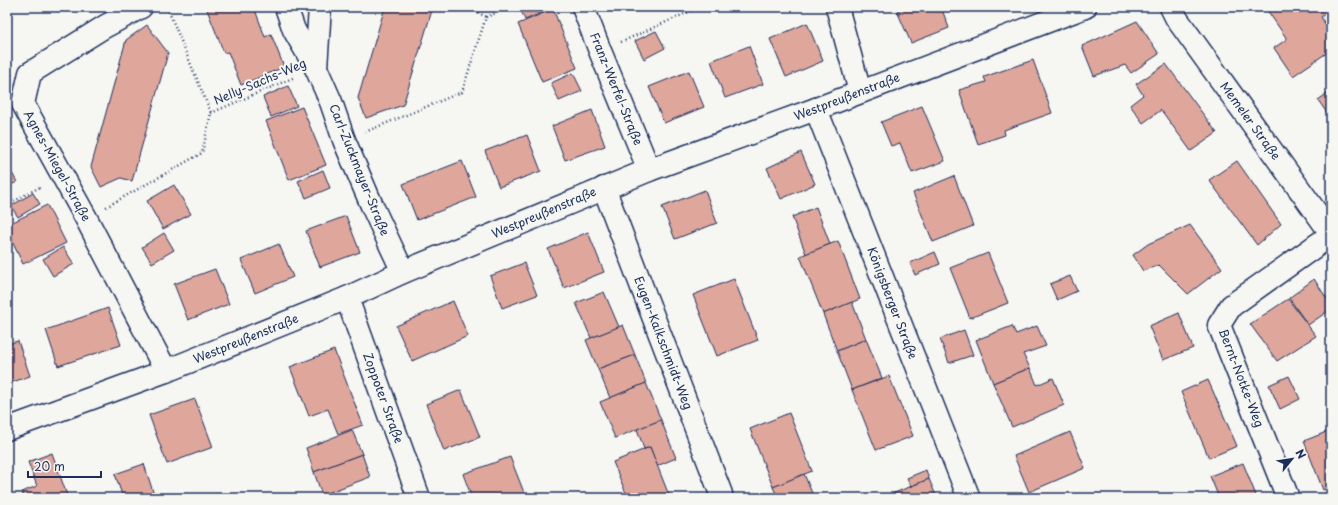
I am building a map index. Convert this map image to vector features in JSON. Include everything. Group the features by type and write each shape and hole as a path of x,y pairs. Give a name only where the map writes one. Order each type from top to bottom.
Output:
{"street":[{"name":"Agnes-Miegel-Straße","path":"141,7 104,27 30,73 22,104 86,218 166,371"},
{"name":"Carl-Zuckmayer-Straße","path":"286,7 294,30 316,68 331,102 344,140 373,208 403,272"},
{"name":"Carl-Zuckmayer-Straße","path":"316,68 320,7"},
{"name":"Franz-Werfel-Straße","path":"583,7 649,170"},
{"path":"837,7 860,92"},
{"name":"Westpreußenstraße","path":"7,428 166,371 347,298 403,272 649,170 816,109 1085,7"},
{"name":"Memeler Straße","path":"1171,7 1177,19 1331,234"},
{"name":"Königsberger Straße","path":"816,109 969,498"},
{"name":"Eugen-Kalkschmidt-Weg","path":"604,188 721,494 720,498"},
{"name":"Bernt-Notke-Weg","path":"1288,498 1220,325 1231,306 1331,234"},
{"name":"Zoppoter Straße","path":"347,298 419,498"}],"path":[{"path":"86,218 202,153 211,113 167,7"},
{"path":"469,7 486,17"},
{"path":"486,17 511,7"},
{"path":"600,51 700,7"},
{"path":"344,140 462,92 486,17"},
{"name":"Nelly-Sachs-Weg","path":"211,113 316,68"},
{"path":"7,205 61,174"}],"building":[{"path":"206,7 254,7 265,37 271,34 284,67 241,85 228,52 224,53"},
{"path":"385,7 433,7 403,105 366,118 358,98"},
{"path":"549,7 550,9 525,20 520,8"},
{"path":"906,7 941,7 949,28 911,43 897,11"},
{"path":"1265,7 1331,7 1331,10 1321,17 1331,33 1331,50 1293,76 1274,48 1287,39"},
{"path":"553,9 577,68 542,82 518,24"},
{"path":"1137,21 1159,54 1131,73 1125,65 1094,76 1082,46"},
{"path":"807,23 823,61 786,77 770,39"},
{"path":"147,25 168,53 132,181 121,178 101,187 91,167 126,40"},
{"path":"656,31 665,48 644,59 635,41"},
{"path":"749,46 763,84 725,98 711,61"},
{"path":"1033,60 1052,113 1004,130 1005,135 978,144 959,90 986,82 984,77"},
{"path":"1166,64 1217,133 1191,151 1161,110 1143,123 1130,105 1143,95 1136,84"},
{"path":"689,71 704,107 664,123 649,87"},
{"path":"573,73 582,91 559,101 551,83"},
{"path":"288,86 297,106 271,117 263,97"},
{"path":"1331,91 1331,119 1318,100"},
{"path":"922,106 945,161 912,173 900,143 891,146 881,122"},
{"path":"302,107 326,165 289,180 266,121"},
{"path":"592,110 605,146 565,160 552,126"},
{"path":"527,135 541,171 499,187 485,151"},
{"path":"801,152 815,184 781,199 767,168"},
{"path":"462,161 476,197 417,220 403,184"},
{"path":"1237,161 1281,224 1257,245 1209,180"},
{"path":"7,164 17,182 7,187"},
{"path":"323,170 330,188 306,198 298,181"},
{"path":"954,176 973,226 933,242 913,193"},
{"path":"174,185 191,214 163,229 147,201"},
{"path":"705,190 717,223 675,239 662,207"},
{"path":"33,193 40,204 18,217 11,206"},
{"path":"47,205 66,243 23,264 7,231 7,225"},
{"path":"816,207 830,244 806,254 792,217"},
{"path":"346,216 360,252 320,267 306,231"},
{"path":"1190,225 1222,268 1188,294 1159,265 1143,271 1133,255 1148,244"},
{"path":"588,232 604,272 564,288 548,249"},
{"path":"164,233 174,250 152,263 142,247"},
{"path":"838,241 860,299 823,314 800,256"},
{"path":"279,244 293,277 255,293 241,260"},
{"path":"63,247 74,264 53,276 43,259"},
{"path":"935,252 940,264 915,275 910,263"},
{"path":"988,253 1008,303 970,318 950,268"},
{"path":"524,263 537,295 502,308 490,276"},
{"path":"215,269 229,304 188,320 174,284"},
{"path":"1070,276 1077,291 1057,300 1050,284"},
{"path":"734,279 758,340 717,356 693,295"},
{"path":"1314,279 1331,305 1331,309 1308,325 1289,298"},
{"path":"604,292 619,327 591,338 576,303"},
{"path":"1288,299 1316,336 1277,361 1250,324"},
{"path":"453,301 468,336 412,361 396,326"},
{"path":"852,302 866,339 837,351 823,314"},
{"path":"108,308 121,345 58,366 46,330"},
{"path":"1179,313 1193,348 1163,360 1149,326"},
{"path":"623,325 635,355 598,369 586,340"},
{"path":"1012,326 1016,334 1037,326 1046,346 1023,354 1030,368 993,383 976,340"},
{"path":"964,330 973,355 949,363 940,339"},
{"path":"866,339 882,378 852,390 837,351"},
{"path":"18,341 30,376 7,384 7,344"},
{"path":"334,350 363,425 338,434 328,409 309,416 290,367"},
{"path":"635,355 646,383 610,398 598,369"},
{"path":"1030,368 1037,385 1053,378 1064,405 1012,427 993,383"},
{"path":"889,376 913,436 876,450 852,390"},
{"path":"1289,376 1300,399 1280,409 1269,385"},
{"path":"1208,380 1237,446 1209,458 1181,392"},
{"path":"646,383 661,420 615,438 600,402"},
{"path":"461,390 480,437 444,451 426,404"},
{"path":"195,399 213,447 167,464 149,415"},
{"path":"789,413 812,471 773,487 750,429"},
{"path":"661,420 676,458 657,466 650,447 644,449 637,429"},
{"path":"352,430 362,454 314,472 306,448"},
{"path":"1331,430 1331,495 1328,488 1323,490 1304,441"},
{"path":"1070,432 1085,468 1029,492 1014,456"},
{"path":"650,447 670,498 628,498 613,462"},
{"path":"52,453 68,498 24,498 22,492 37,486 28,462"},
{"path":"362,454 370,477 322,495 314,472"},
{"path":"510,457 525,495 517,498 472,498 463,474"},
{"path":"1243,463 1257,498 1219,498 1210,476"},
{"path":"144,464 155,498 123,498 115,474"},
{"path":"926,470 929,479 911,486 907,478"},
{"path":"804,474 814,498 778,498 773,487"},
{"path":"929,479 937,498 888,498 887,496"}]}
